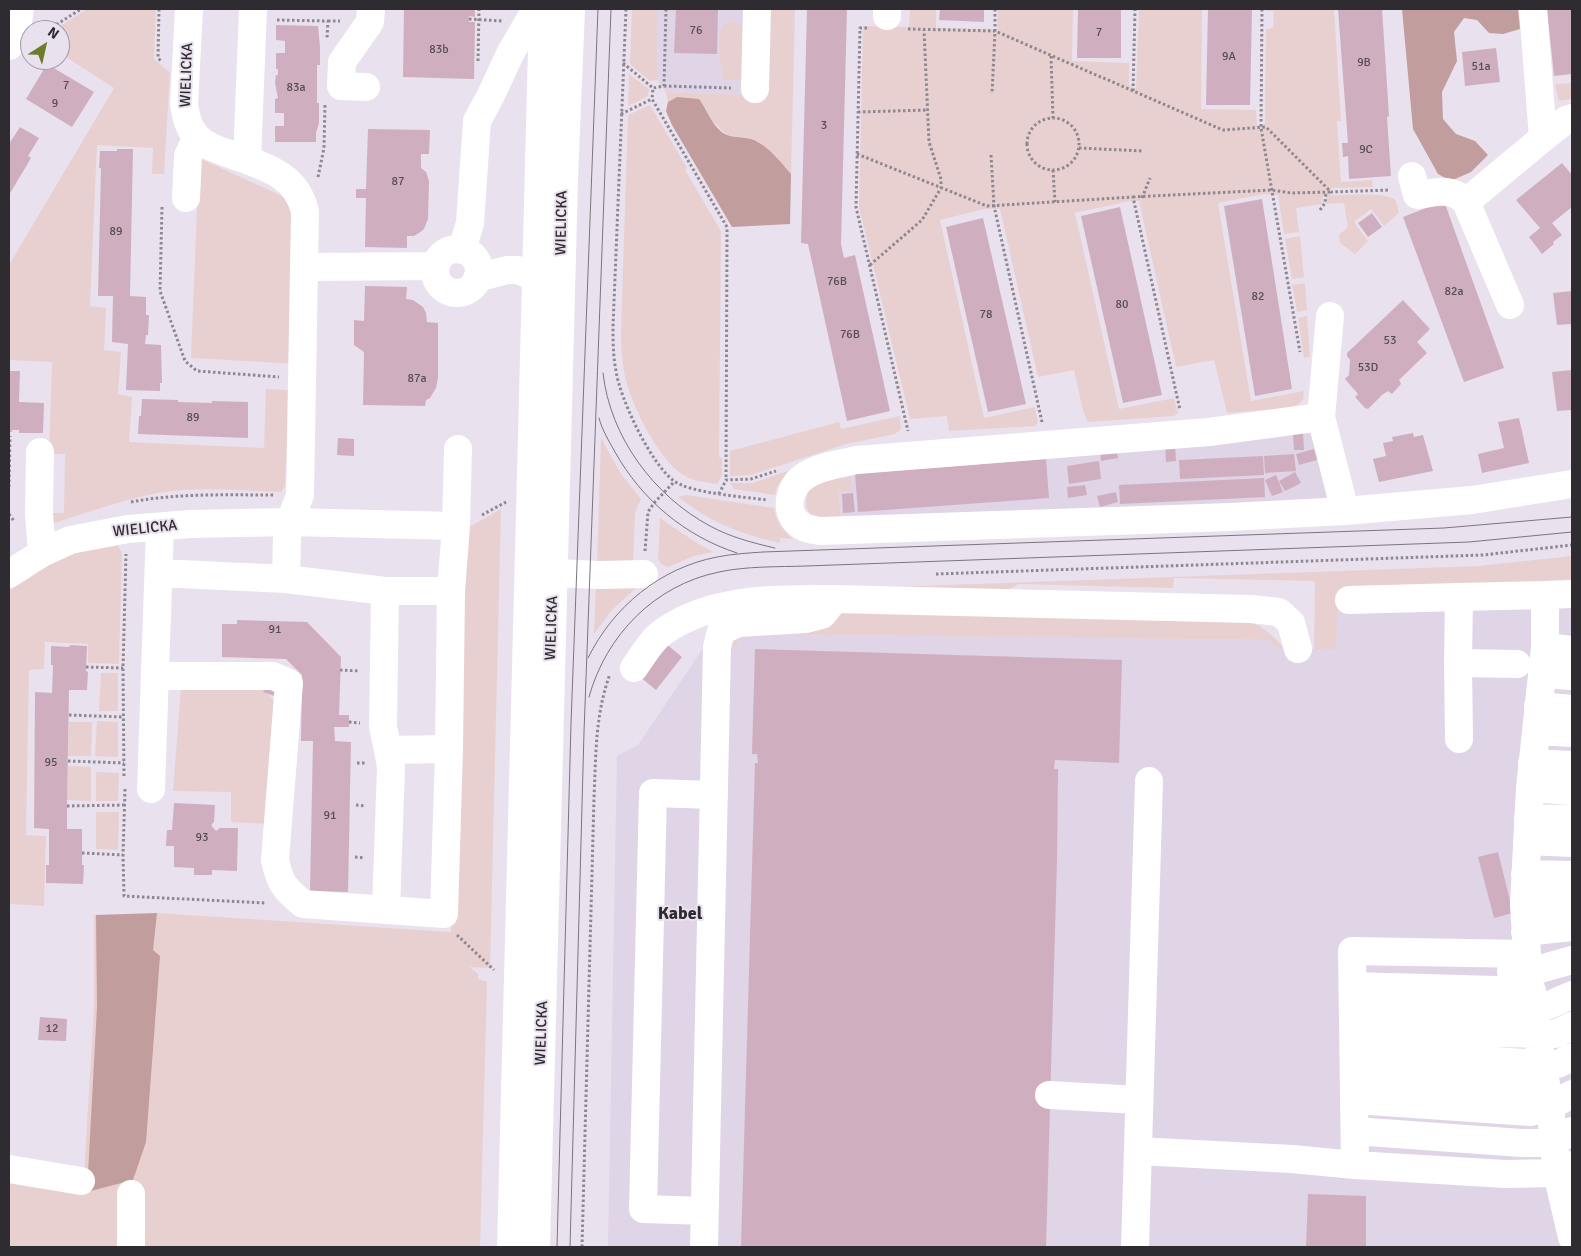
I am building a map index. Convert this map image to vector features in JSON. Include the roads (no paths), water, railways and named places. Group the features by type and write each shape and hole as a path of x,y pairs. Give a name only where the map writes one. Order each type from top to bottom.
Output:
{"street":[{"path":"9,46 17,27 20,9"},
{"name":"WIELICKA","path":"190,9 184,104 186,119 197,137"},
{"path":"366,87 341,86 342,62 370,22 371,9"},
{"path":"462,250 470,223 477,121 511,52 536,9"},
{"name":"WIELICKA","path":"511,1247 543,9"},
{"name":"WIELICKA","path":"536,1247 564,179 571,9"},
{"path":"754,89 757,9"},
{"path":"1533,9 1543,138"},
{"path":"247,160 263,14"},
{"path":"1466,202 1543,138 1566,120 1572,118"},
{"path":"174,200 188,156 197,137 206,144 282,176 295,188 303,200 305,212 305,268 300,495 287,536 286,578"},
{"path":"1406,183 1417,195 1451,191 1460,195 1466,202 1510,305"},
{"path":"462,250 474,258 478,271 477,278 474,285 468,290 461,292 449,291 443,288 436,278 438,259 448,251 462,250"},
{"path":"305,268 436,266"},
{"path":"477,278 507,270 518,270 536,278"},
{"path":"1330,316 1321,417 1345,511"},
{"path":"1321,417 1210,432 857,460 806,475 796,482 791,492 789,503 791,514 798,523 808,529 820,531 1221,518 1345,511 1472,500 1572,484"},
{"path":"155,676 274,676 288,683 275,860 279,879 288,892 303,904 444,914 451,591 456,526 458,449"},
{"path":"40,452 38,514 42,553"},
{"name":"WIELICKA","path":"9,574 42,553 70,540 128,529 190,524 290,522 456,526"},
{"path":"151,789 160,527"},
{"path":"159,573 286,578 385,591 451,591"},
{"path":"554,574 644,574"},
{"path":"385,591 383,727 391,767 386,910"},
{"path":"1545,602 1572,594"},
{"path":"1459,597 1459,739"},
{"path":"1349,600 1459,597 1545,602 1572,610"},
{"path":"623,670 657,637 674,625 701,612 730,604 768,599 1251,609 1279,612 1291,623 1298,649"},
{"path":"704,1247 717,647 721,631 738,623 806,619 822,615 835,599"},
{"path":"1545,602 1545,647 1530,669 1537,719 1531,776 1524,904 1531,982 1563,1137 1572,1233"},
{"path":"1545,647 1572,650"},
{"path":"1458,663 1530,669 1572,676"},
{"path":"1537,719 1572,708"},
{"path":"1537,719 1572,733"},
{"path":"388,750 449,749"},
{"path":"1531,776 1572,764"},
{"path":"1531,776 1572,791"},
{"path":"1134,1247 1149,780"},
{"path":"705,1211 643,1210 653,793 714,795"},
{"path":"1528,829 1572,819"},
{"path":"1528,829 1572,843"},
{"path":"1525,874 1572,874"},
{"path":"1524,904 1572,900"},
{"path":"1354,1032 1531,982 1572,927"},
{"path":"1355,1165 1352,951 1531,982 1572,995"},
{"path":"1354,1032 1531,982 1572,960"},
{"path":"1531,982 1555,1034 1572,1026"},
{"path":"1354,1032 1531,1112 1553,1087 1558,1064 1572,1057"},
{"path":"1354,1032 1553,1087"},
{"path":"1050,1095 1139,1100"},
{"path":"1355,1131 1521,1143 1563,1137"},
{"path":"1138,1151 1292,1159 1355,1165 1505,1174 1565,1169"},
{"path":"9,1169 81,1181"},
{"path":"131,1194 131,1247"}],"tram line":[{"path":"557,1247 571,723 598,9"},
{"path":"570,1247 584,732 611,9"},
{"path":"603,373 607,397 625,442 653,481 671,498 710,526 750,542 775,548"},
{"path":"599,418 615,452 638,486 652,501 700,537 737,553"},
{"path":"588,658 598,639 611,622 640,592 676,570 696,562 728,555 763,552 1444,528 1572,517"},
{"path":"589,697 607,653 636,616 674,588 696,579 730,570 762,567 1469,542 1572,532"}],"district":[{"name":"Kabel","path":"680,914"}]}
